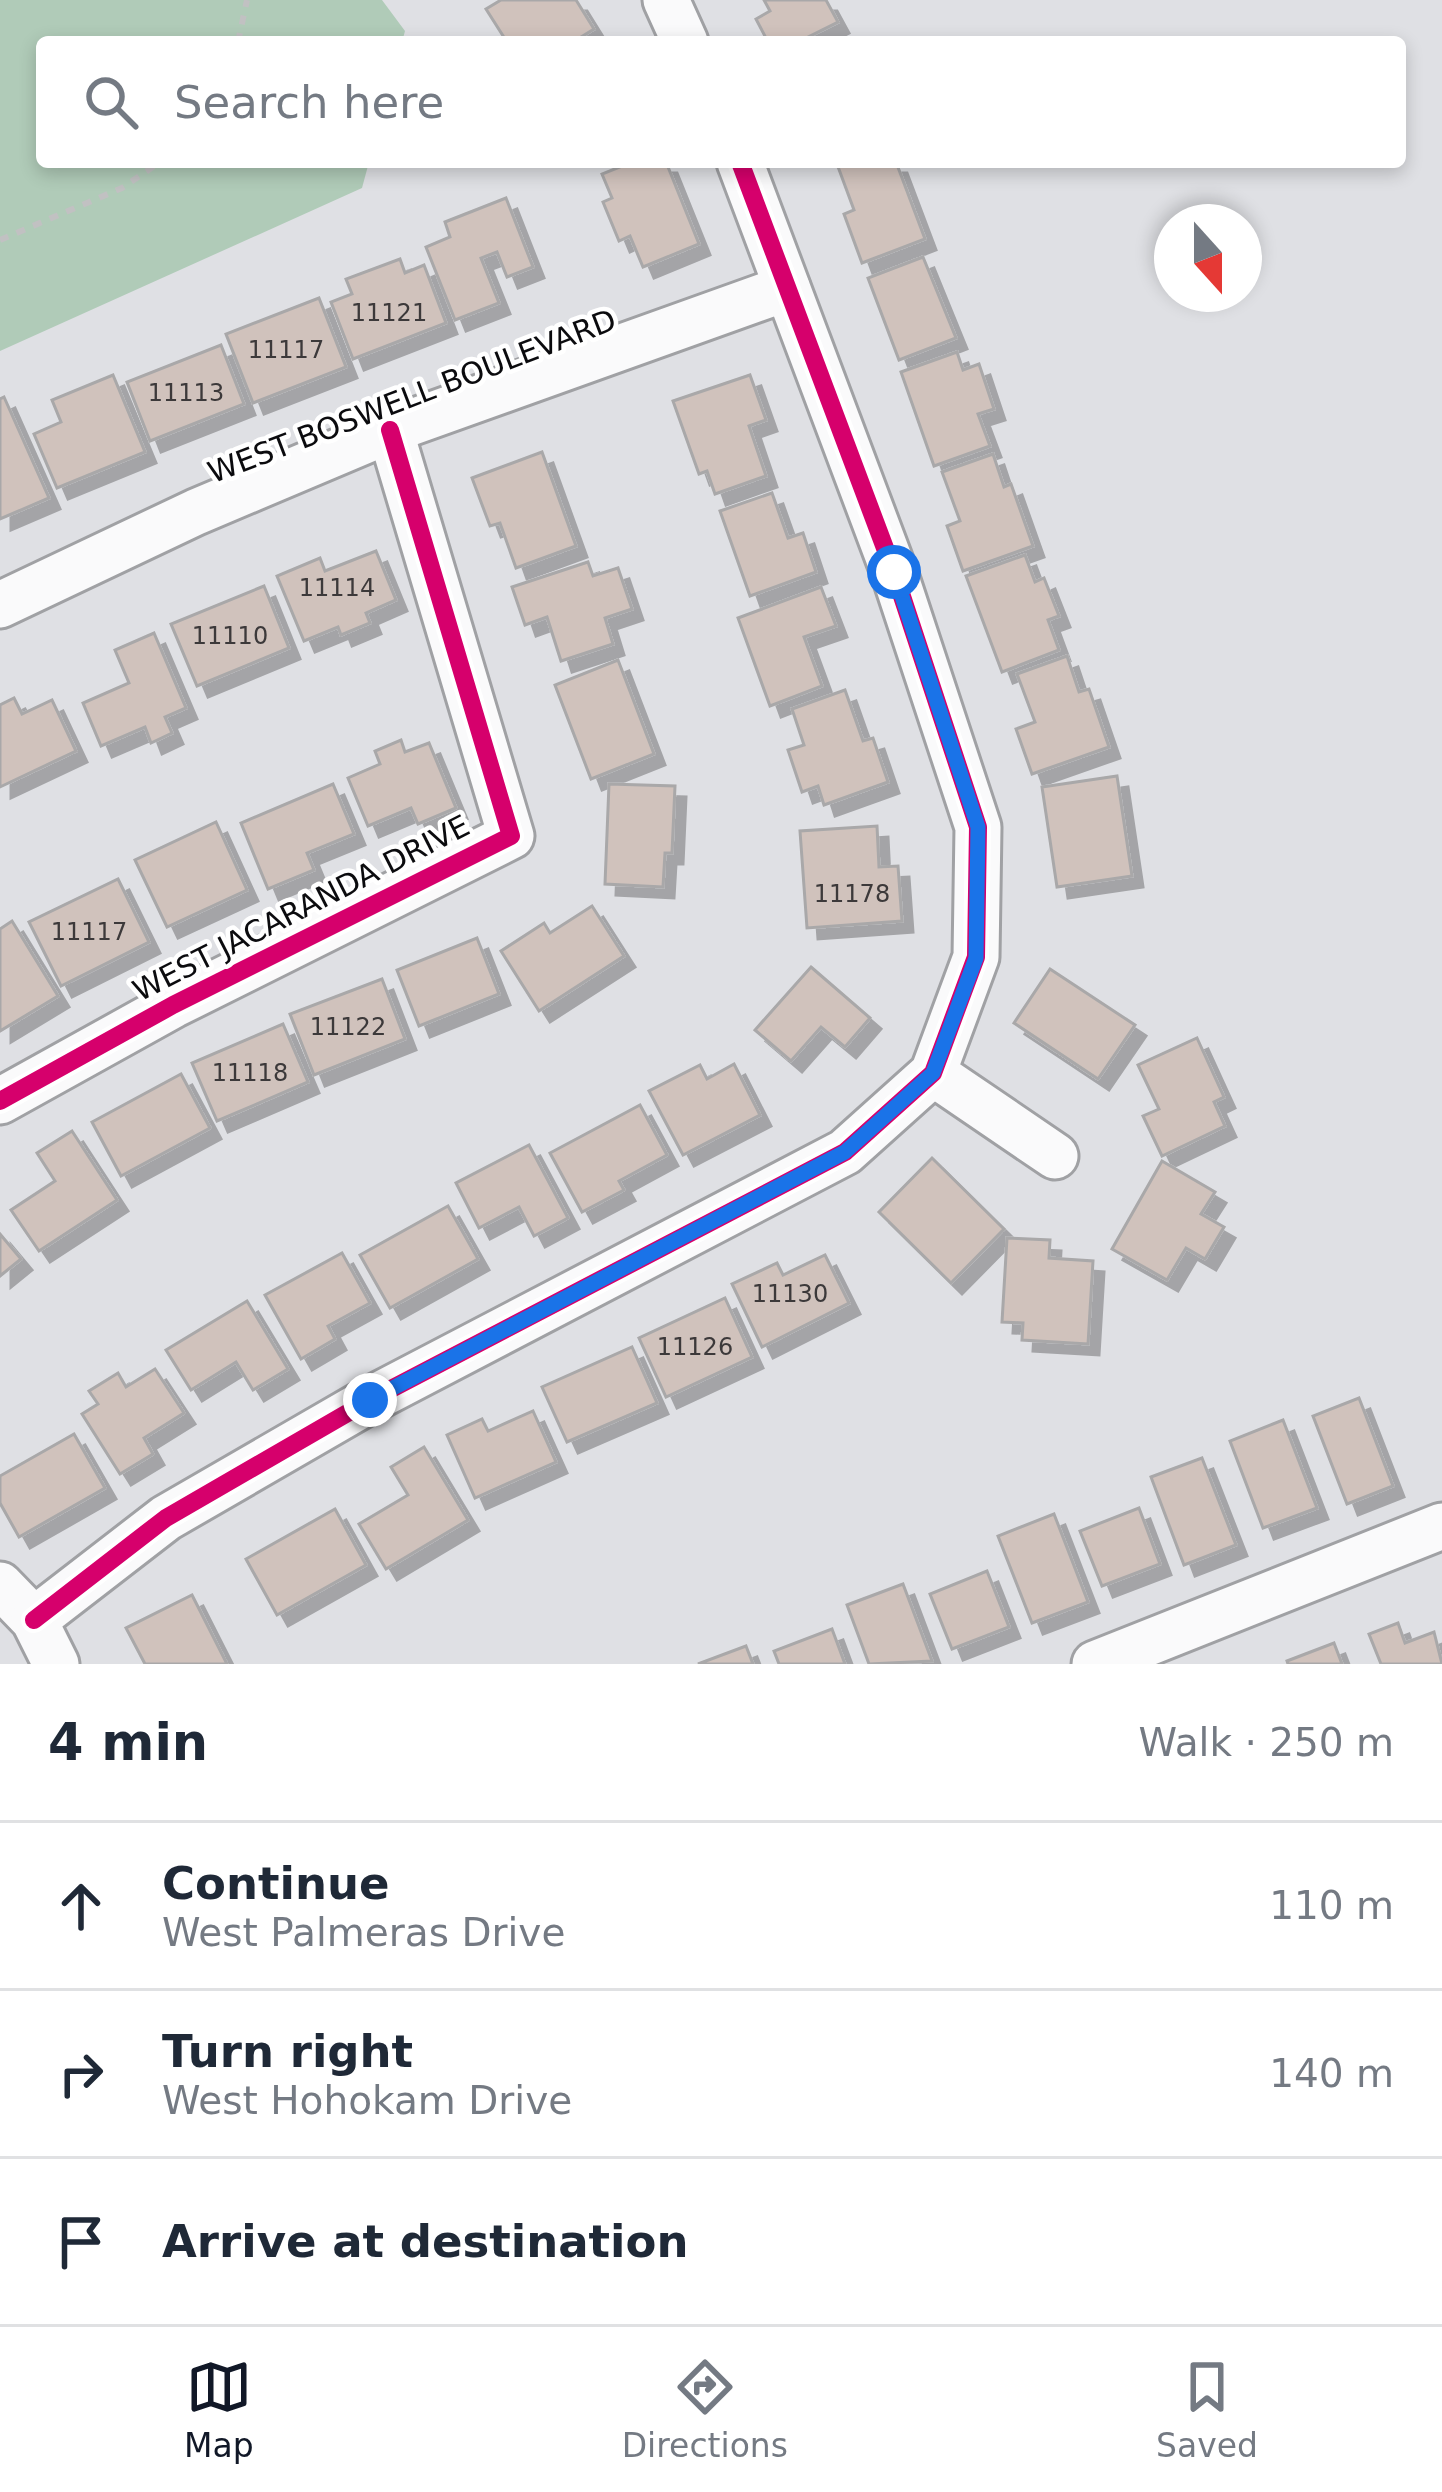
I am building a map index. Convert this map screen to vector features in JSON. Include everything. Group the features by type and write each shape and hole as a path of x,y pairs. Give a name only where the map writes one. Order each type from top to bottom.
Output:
{"street":[{"path":"666,0 682,36"},
{"path":"34,1621 166,1518 370,1400 845,1152 933,1073 976,958 978,827 894,572 742,168"},
{"name":"WEST BOSWELL BOULEVARD","path":"0,605 196,512 390,430 787,288"},
{"name":"WEST JACARANDA DRIVE","path":"0,1101 173,1005 511,836 390,430"},
{"path":"933,1073 1055,1156"},
{"path":"1095,1664 1442,1526"},
{"path":"0,1585 34,1621 56,1664"}],"path":[{"path":"239,36 247,0"},
{"path":"0,240 122,188 151,168"}],"green space":[{"path":"0,0 382,0 405,31 404,36 36,36 36,168 367,168 362,188 0,351"}],"building":[{"path":"501,0 576,0 594,29 583,36 503,36 486,9"},
{"path":"764,0 826,0 838,22 810,36 765,36 756,19 770,11"},
{"path":"617,168 668,168 699,244 643,267 630,236 619,241 603,202 612,198 602,174"},
{"path":"838,168 898,168 925,239 862,263 844,214 854,210"},
{"path":"506,198 533,267 507,277 497,252 481,258 499,303 455,320 426,247 450,237 445,222"},
{"path":"923,257 956,338 899,360 868,278"},
{"path":"400,259 405,273 424,265 446,323 353,359 331,302 352,294 346,279"},
{"path":"319,298 346,367 253,403 226,334"},
{"path":"221,345 244,404 150,441 127,382"},
{"path":"957,352 963,370 979,364 994,409 978,414 990,446 934,466 901,372"},
{"path":"113,375 145,452 57,488 34,434 61,422 52,400"},
{"path":"750,375 766,420 749,426 766,476 715,494 707,471 699,474 673,401"},
{"path":"4,397 49,498 0,519 0,399"},
{"path":"542,452 576,546 516,568 500,523 490,526 472,478"},
{"path":"993,454 1004,487 1011,484 1033,546 963,571 947,526 960,521 942,472"},
{"path":"772,493 788,538 803,533 816,572 750,596 720,511"},
{"path":"376,551 396,600 366,613 370,623 341,635 338,627 304,641 277,576 320,558 325,571"},
{"path":"1025,555 1035,582 1044,578 1059,616 1048,620 1059,650 1002,672 966,576"},
{"path":"588,562 593,576 618,568 632,609 605,618 613,644 561,661 547,617 525,625 512,587"},
{"path":"264,586 289,648 197,686 171,624"},
{"path":"821,587 836,626 804,637 822,686 770,706 738,618"},
{"path":"154,633 186,708 165,717 172,733 151,743 145,727 101,746 83,703 129,683 115,650"},
{"path":"1067,656 1079,692 1089,689 1109,747 1032,774 1016,729 1035,722 1017,674"},
{"path":"618,660 654,754 591,779 555,685"},
{"path":"845,690 863,741 873,738 888,782 824,805 818,786 802,792 788,750 804,745 792,709"},
{"path":"14,698 22,714 52,700 76,751 0,787 0,705"},
{"path":"401,740 405,752 429,743 456,808 418,824 411,808 368,826 348,778 380,764 375,751"},
{"path":"1117,776 1132,876 1057,887 1042,787"},
{"path":"333,784 354,834 307,853 314,870 268,889 241,823"},
{"path":"609,784 675,786 672,853 665,853 663,887 605,884"},
{"path":"216,822 247,890 167,927 135,860"},
{"path":"877,826 879,867 898,866 902,921 807,928 800,831"},
{"path":"118,879 149,942 61,986 29,922"},
{"path":"592,906 624,956 539,1011 501,951 544,923 550,933"},
{"path":"12,921 58,996 0,1031 0,929"},
{"path":"477,938 499,994 419,1026 397,970"},
{"path":"811,967 870,1018 845,1047 821,1027 791,1061 755,1030"},
{"path":"1050,969 1135,1025 1098,1079 1014,1023"},
{"path":"382,979 405,1039 314,1075 290,1014"},
{"path":"283,1024 308,1082 217,1121 192,1063"},
{"path":"1197,1038 1224,1097 1214,1102 1225,1126 1162,1156 1143,1116 1159,1109 1138,1065"},
{"path":"734,1064 760,1115 683,1155 649,1091 700,1065 707,1079"},
{"path":"181,1074 210,1128 121,1176 92,1122"},
{"path":"640,1105 667,1155 619,1181 624,1190 582,1212 550,1153"},
{"path":"72,1131 117,1200 39,1251 11,1210 55,1181 37,1153"},
{"path":"529,1145 568,1218 534,1236 519,1207 479,1228 456,1183"},
{"path":"932,1158 1004,1229 951,1283 879,1212"},
{"path":"1162,1161 1215,1192 1201,1214 1224,1227 1205,1259 1186,1248 1167,1280 1112,1249"},
{"path":"448,1206 478,1259 390,1308 360,1255"},
{"path":"0,1234 21,1259 0,1276"},
{"path":"1007,1238 1050,1240 1049,1258 1093,1261 1088,1344 1022,1340 1023,1323 1002,1322"},
{"path":"342,1253 370,1303 328,1326 335,1339 301,1359 265,1295"},
{"path":"825,1255 849,1303 762,1347 732,1284 777,1263 783,1275"},
{"path":"725,1298 752,1357 666,1397 639,1338"},
{"path":"247,1301 288,1369 253,1390 236,1362 191,1390 166,1350"},
{"path":"632,1347 657,1403 567,1442 542,1387"},
{"path":"155,1369 184,1413 144,1438 153,1454 120,1474 82,1414 98,1404 89,1391 118,1373 126,1387"},
{"path":"1359,1398 1393,1486 1347,1504 1313,1416"},
{"path":"533,1411 556,1462 475,1498 447,1435 482,1419 488,1431"},
{"path":"1283,1420 1317,1508 1263,1528 1230,1441"},
{"path":"74,1434 105,1488 19,1537 0,1503 0,1476"},
{"path":"424,1447 468,1520 386,1569 359,1524 408,1495 391,1467"},
{"path":"1202,1458 1236,1545 1184,1565 1151,1477"},
{"path":"1139,1508 1160,1564 1102,1586 1080,1531"},
{"path":"335,1509 366,1565 277,1615 246,1559"},
{"path":"1054,1514 1088,1602 1032,1623 998,1536"},
{"path":"987,1571 1009,1627 952,1649 930,1594"},
{"path":"903,1584 932,1661 869,1664 847,1605"},
{"path":"192,1595 227,1664 145,1664 126,1628"},
{"path":"1398,1623 1405,1643 1434,1632 1442,1664 1381,1664 1369,1634"},
{"path":"832,1629 845,1664 779,1664 774,1651"},
{"path":"1334,1643 1342,1664 1288,1664 1287,1661"},
{"path":"746,1646 753,1664 698,1664"}],"cycle path":[{"path":"34,1620 166,1518 370,1400 845,1152 933,1073 976,957 978,827 894,572 742,168"},
{"path":"0,1101 173,1005 511,836 390,430"}],"route":[{"path":"370,1400 845,1152 933,1073 976,958 978,827 894,572"}]}
